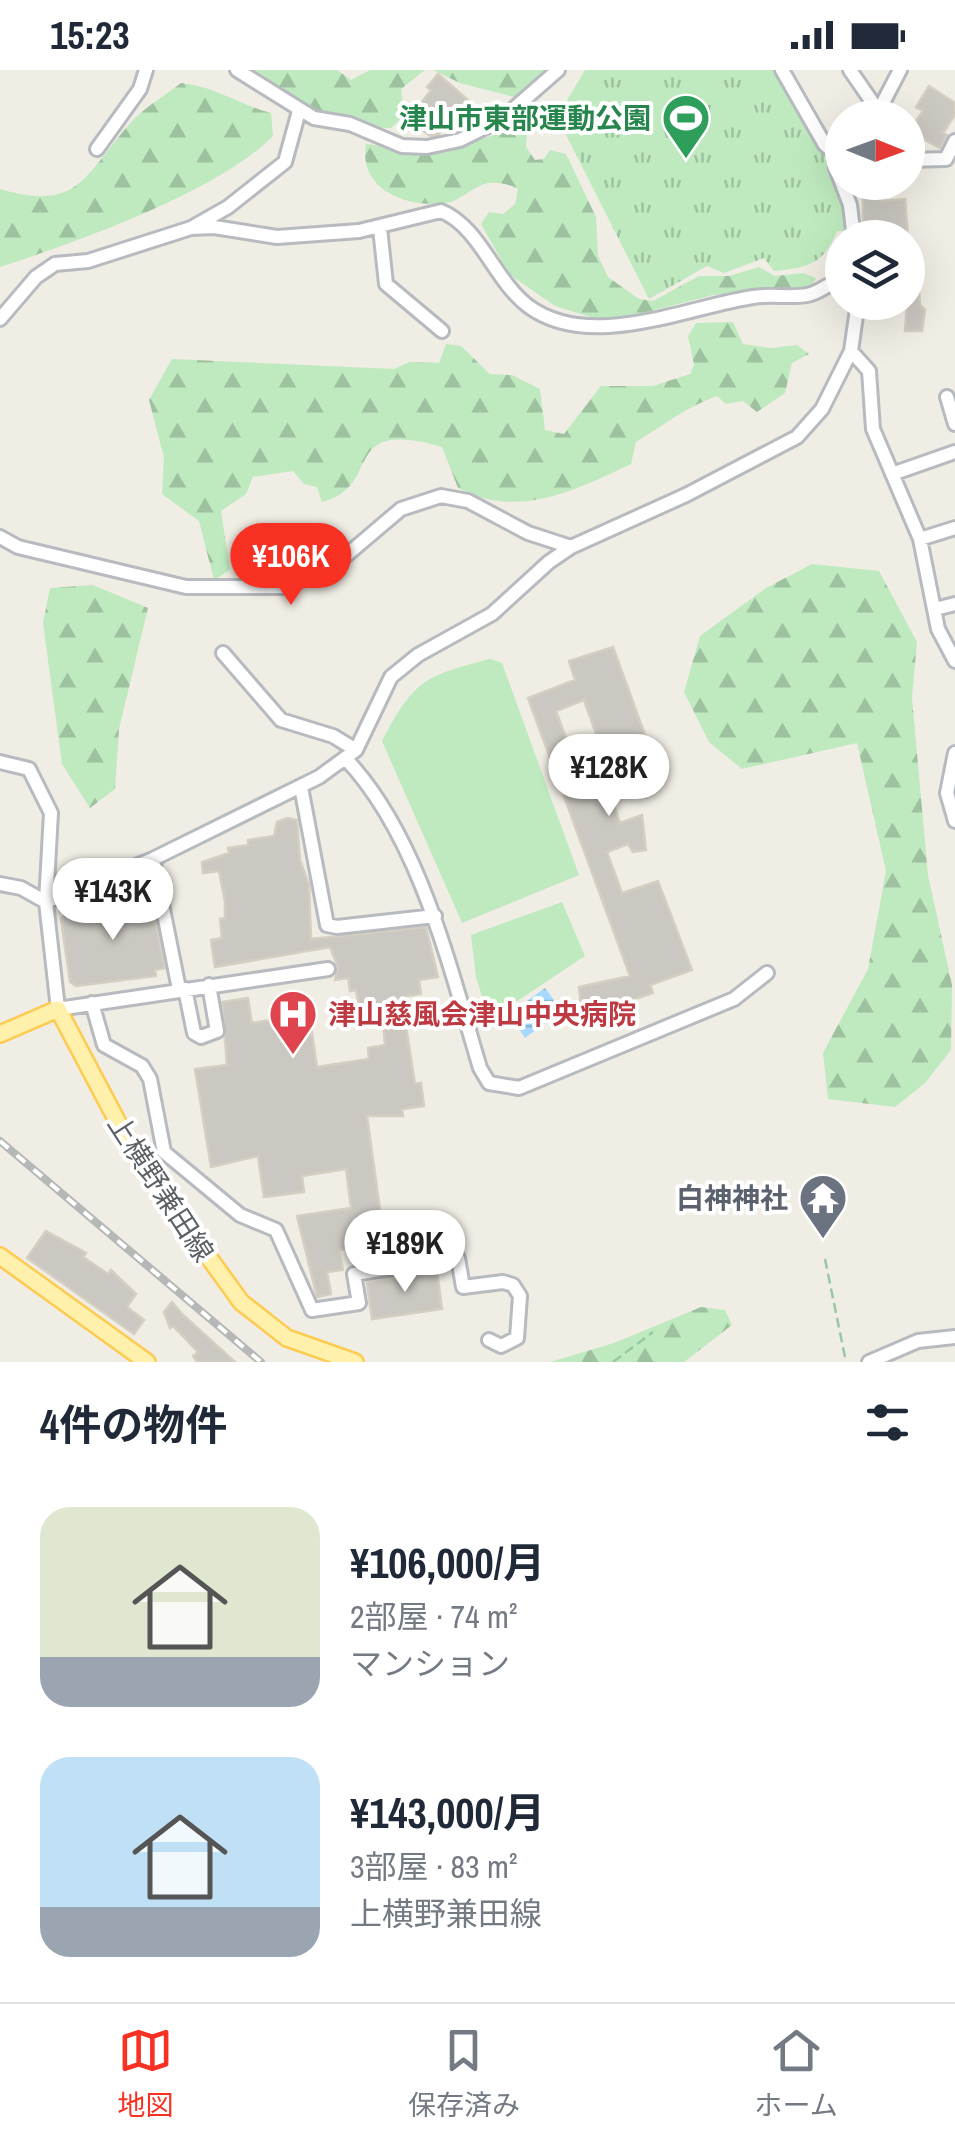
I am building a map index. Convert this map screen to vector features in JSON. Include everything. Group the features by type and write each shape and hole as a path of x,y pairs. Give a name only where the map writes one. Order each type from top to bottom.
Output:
{"main road":[{"path":"0,1034 58,1008"},
{"name":"上横野兼田線","path":"58,1008 135,1155 241,1302 287,1338 355,1362"},
{"path":"0,1256 147,1362"}],"street":[{"path":"97,149 140,88 146,70"},
{"path":"237,70 300,112 350,124 402,146 428,147 460,140 502,119 558,70"},
{"path":"782,70 825,145"},
{"path":"850,70 868,100"},
{"path":"885,100 900,70"},
{"path":"0,319 36,277 55,264 88,262 191,228 228,207 286,162 300,112"},
{"path":"925,160 951,160 955,141"},
{"path":"191,228 277,236 380,228 433,211 449,214 527,305 546,317 586,324 626,322 760,296 805,296 825,287"},
{"path":"380,228 386,284 442,330"},
{"path":"46,902 153,860 301,787 351,754 391,677 418,656 492,614 571,547 686,496 796,438 822,409 851,351 855,320"},
{"path":"851,351 869,372 873,429 920,540 938,628 955,662"},
{"path":"947,397 955,424"},
{"path":"892,474 955,452"},
{"path":"0,537 31,551 186,588 284,587 323,572 401,509 441,496 468,502 528,533 571,547"},
{"path":"920,540 955,528"},
{"path":"935,609 955,604"},
{"path":"223,653 281,720 333,736 351,754 435,916 480,1068 489,1083 508,1089 734,1000 767,974"},
{"path":"955,753 947,793 955,821"},
{"path":"0,762 29,769 51,813 46,902 58,1008 328,969"},
{"path":"301,787 327,924 337,928 435,916"},
{"path":"153,860 182,989 194,1033 201,1037 217,1031 208,986"},
{"path":"0,884 21,888 46,902"},
{"path":"92,1004 104,1045 142,1066 150,1078 164,1152 240,1215 276,1230 312,1310 359,1303 354,1274 458,1258 463,1287 503,1282 513,1285 520,1296 517,1338 501,1346 489,1340"},
{"path":"868,1362 918,1341 955,1336"}],"path":[{"path":"825,1259 846,1362"},
{"path":"613,1362 653,1332"}],"green space":[{"path":"244,70 337,70 351,80 370,70 425,70 401,89 404,116 391,128 379,128 305,106"},
{"path":"433,70 550,70 514,97 460,83"},
{"path":"585,70 774,70 825,158 825,200 841,200 844,220 825,220 825,252 805,266 774,271 764,258 724,273 707,266 649,299 557,117"},
{"path":"181,83 271,113 273,136 249,157 183,195 106,229 0,267 0,189 46,196 75,186 132,121"},
{"path":"521,115 528,119 526,147 535,160 544,159 550,150 566,154 596,217 598,256 608,277 639,299 653,301 699,276 729,276 759,267 775,276 803,273 816,278 811,288 713,295 628,317 594,318 555,306 509,274 481,224 489,212 503,214 515,204 518,189 488,183 457,199 431,204 388,193 370,173 366,144 435,153 494,135"},
{"path":"733,322 743,344 771,348 797,345 809,354 792,363 785,393 757,412 743,401 726,404 717,396 706,400 636,442 631,464 546,498 502,501 480,497 458,488 442,447 409,440 388,441 374,447 341,494 322,502 317,487 304,484 293,471 253,477 246,494 221,511 230,570 214,580 199,521 162,494 164,458 149,400 172,359 394,369 409,362 439,363 446,344 461,346 490,374 512,375 540,389 545,430 564,434 601,386 653,386 690,374 694,365 688,336 696,323"},
{"path":"812,564 879,571 917,642 912,698 928,875 952,985 951,1050 925,1083 895,1107 828,1099 823,1053 868,969 886,871 857,743 742,769 709,742 684,692 700,636 766,588"},
{"path":"93,585 148,608 119,729 115,789 90,808 62,764 43,623 50,588"},
{"path":"490,659 502,663 579,875 462,923 382,741 403,705 423,684 450,670"},
{"path":"562,902 585,956 489,1020 476,977 471,935"},
{"path":"701,1307 725,1310 732,1325 684,1362 550,1362 614,1343"}],"water":[{"path":"545,988 562,1011 525,1038 509,1014"}],"building":[{"path":"438,74 483,113 470,124 457,112 438,135 430,136 409,119"},
{"path":"929,86 955,103 955,115 943,133 947,135 940,148 925,140 925,100 920,100"},
{"path":"863,200 905,200 907,220 863,220"},
{"path":"906,320 924,320 922,331 905,331"},
{"path":"613,647 650,749 648,766 628,764 637,787 612,800 620,823 642,815 646,850 633,852 628,844 607,852 622,893 658,881 692,970 650,985 653,993 629,1001 630,1010 582,1016 579,987 630,976 528,698 575,680 569,661","holes":["584,700 605,759 578,770 556,711"]},
{"path":"297,820 300,860 309,885 311,939 426,927 438,977 419,980 421,994 407,996 409,1006 403,1007 415,1084 421,1083 424,1106 402,1109 403,1116 367,1116 386,1253 369,1256 368,1245 339,1250 343,1270 327,1272 331,1294 317,1297 297,1216 351,1208 346,1169 302,1176 304,1192 264,1197 258,1156 211,1167 195,1069 227,1065 222,1002 248,998 252,1023 277,1019 279,1031 311,1027 317,1067 369,1059 368,1048 385,1045 382,1010 360,1014 356,990 350,991 348,978 335,980 338,967 330,947 215,967 211,940 222,938 220,919 225,918 225,902 219,871 203,873 202,862 229,853 228,848 248,845 248,840 274,836 277,822"},
{"path":"145,894 146,901 151,900 165,968 155,970 156,976 76,986 70,982 61,919 66,913 123,904 122,897"},
{"path":"46,1231 86,1253 83,1257 108,1274 111,1270 136,1294 127,1307 144,1320 134,1334 27,1258"},
{"path":"437,1271 442,1309 372,1319 367,1283"},
{"path":"172,1302 235,1362 197,1362 193,1356 198,1352 173,1326 170,1328 164,1312"}],"railway":[{"path":"0,1141 261,1362"}],"place":[{"name":"津山市東部運動公園","path":"686,160"},
{"name":"津山慈風会津山中央病院","path":"293,1056"},
{"name":"白神神社","path":"823,1240"}]}
